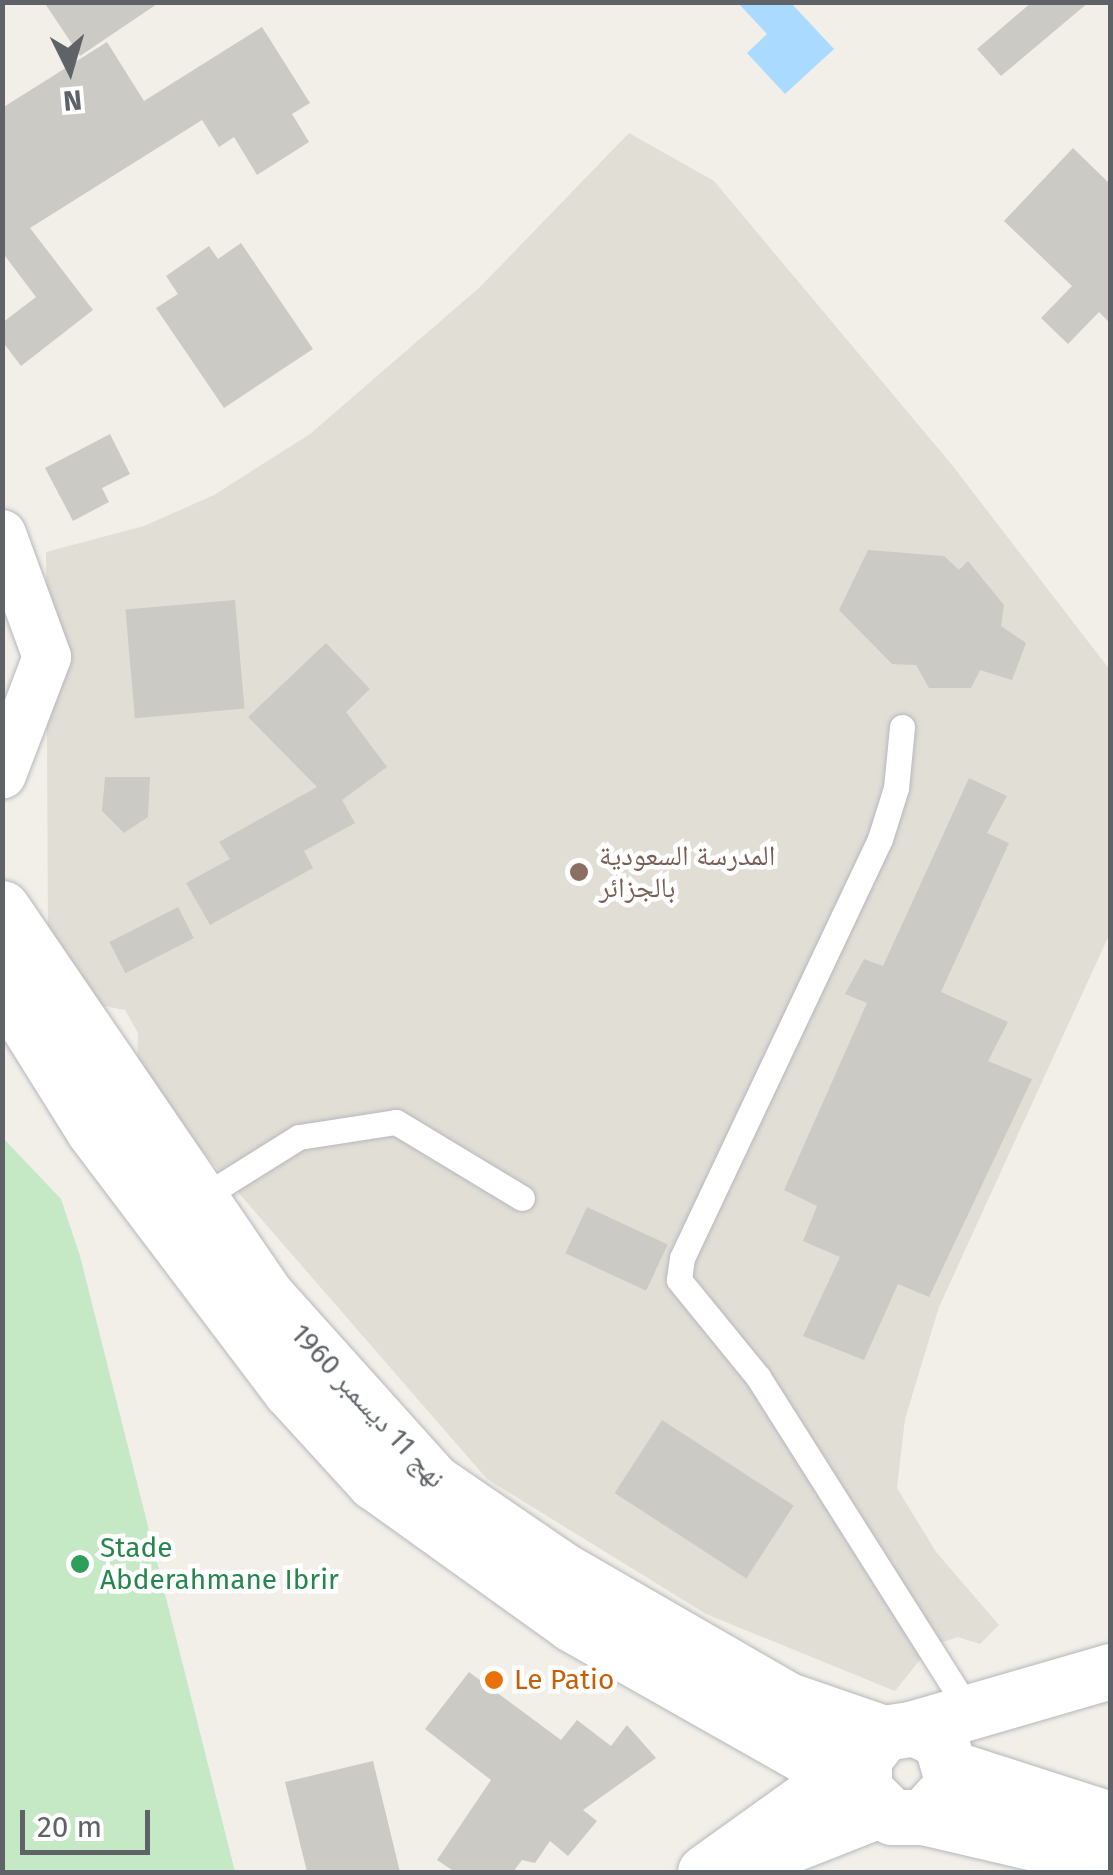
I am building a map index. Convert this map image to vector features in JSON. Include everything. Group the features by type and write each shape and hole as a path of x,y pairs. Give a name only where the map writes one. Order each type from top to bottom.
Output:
{"main road":[{"name":"نهج 11 ديسمبر 1960","path":"2,908 267,1296 394,1443 476,1515 788,1700 897,1771"},
{"name":"نهج 11 ديسمبر 1960","path":"2,984 104,1144 290,1390 374,1482 508,1584 897,1771 1095,1852"},
{"path":"721,1872 897,1771 969,1711 1092,1676"},
{"path":"704,1872 897,1771 1092,1676"}],"street":[{"path":"2,534 47,656 2,775"}],"lane":[{"path":"902,727 896,788 880,838 682,1258 679,1280 758,1377 969,1711"},
{"path":"198,1200 299,1136 396,1122 522,1198"}],"shaded area":[{"name":"المدرسة السعودية بالجزائر","path":"629,133 714,181 952,465 1110,670 1110,933 939,1307 905,1419 897,1488 936,1552 999,1625 980,1644 958,1637 931,1646 895,1691 706,1614 487,1479 137,1076 138,1033 125,1010 87,1003 48,929 46,552 144,526 214,495 310,434 480,287"}],"green space":[{"name":"Stade Abderahmane Ibrir","path":"3,1138 61,1199 80,1256 235,1872 3,1872"}],"water":[{"path":"738,3 791,3 834,49 785,94 747,53 767,34"}],"building":[{"path":"44,2 160,2 80,56"},
{"path":"1032,2 1089,2 1001,76 977,49"},
{"path":"262,27 310,103 292,114 309,142 257,175 234,137 219,147 202,120 30,228 93,310 21,366 2,341 2,323 36,297 2,252 2,108 107,42 144,101"},
{"path":"1073,148 1110,184 1110,323 1099,312 1068,344 1041,318 1072,286 1004,221"},
{"path":"241,243 313,349 224,408 156,308 178,294 166,276 209,246 218,259"},
{"path":"110,434 130,474 102,488 109,502 73,521 45,468"},
{"path":"868,550 944,556 959,570 968,561 1004,605 1001,626 1026,643 1012,680 980,670 971,688 929,688 916,665 892,664 839,610"},
{"path":"235,600 244,709 135,718 125,610"},
{"path":"326,643 370,689 346,712 387,767 342,800 355,823 304,851 313,868 210,925 186,883 230,859 219,842 317,787 248,717"},
{"path":"105,777 150,777 148,817 124,833 102,811"},
{"path":"969,778 1007,796 987,833 1009,843 941,992 1008,1022 988,1061 1032,1079 929,1297 898,1284 864,1360 803,1336 840,1257 803,1241 817,1206 784,1190 867,1003 845,994 864,959 883,966"},
{"path":"178,907 194,938 125,973 109,942"},
{"path":"587,1207 668,1245 646,1291 565,1253"},
{"path":"662,1420 794,1506 746,1578 615,1493"},
{"path":"469,1672 561,1740 577,1720 611,1746 627,1725 656,1758 583,1810 597,1821 568,1856 550,1841 535,1863 522,1860 513,1872 455,1872 437,1860 491,1780 425,1729"},
{"path":"373,1761 400,1872 307,1872 285,1782"}],"place":[{"name":"المدرسة السعودية بالجزائر","path":"579,872"},
{"name":"Stade Abderahmane Ibrir","path":"80,1564"},
{"name":"Le Patio","path":"494,1680"}]}
